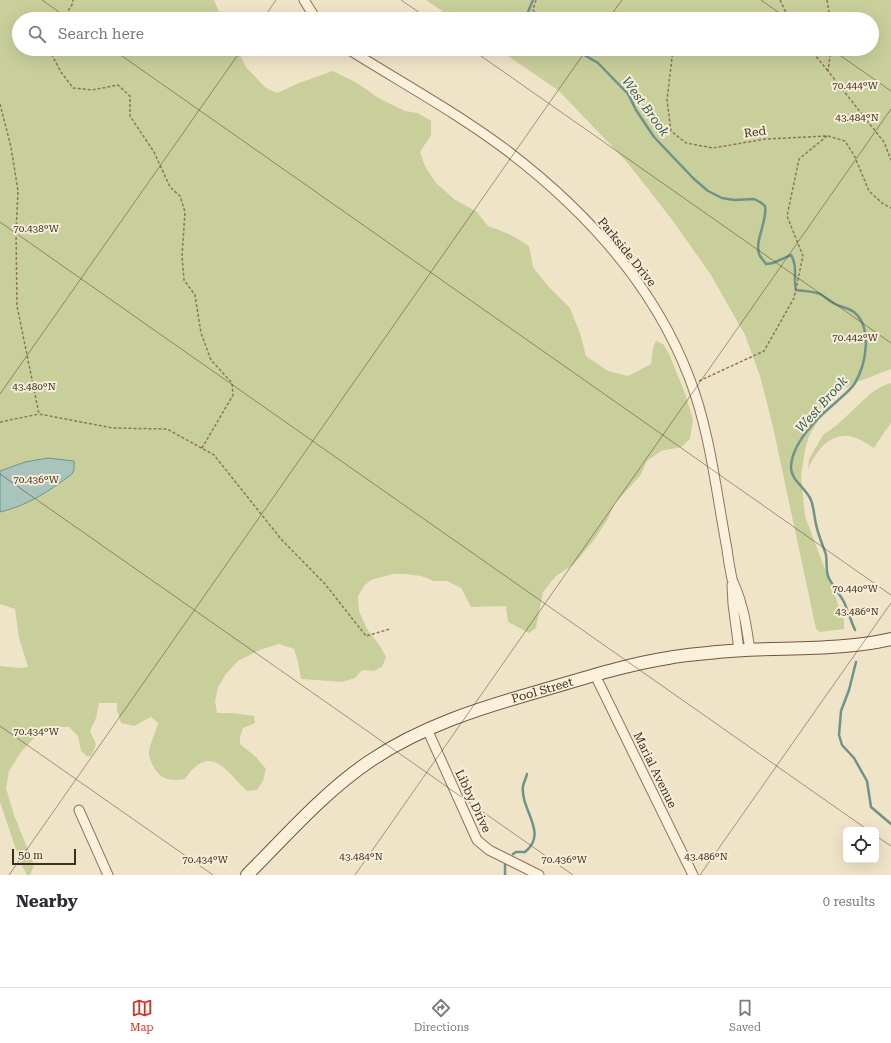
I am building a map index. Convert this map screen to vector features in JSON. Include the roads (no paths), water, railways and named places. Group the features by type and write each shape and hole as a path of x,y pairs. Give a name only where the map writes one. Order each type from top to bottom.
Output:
{"main road":[{"name":"Pool Street","path":"247,875 308,814 357,770 401,742 427,729 471,712 595,675 667,658 745,649 857,645 891,639"}],"street":[{"path":"304,0 312,12"},
{"name":"Parkside Drive","path":"359,56 489,138 537,175 563,198 604,240 646,294 662,319 676,347 691,384 701,415 732,578 733,604 745,649"},
{"name":"Marial Avenue","path":"595,675 694,875"},
{"name":"Libby Drive","path":"427,729 477,840 489,850 539,875"},
{"path":"79,810 108,875"}],"water":[{"path":"48,458 74,461 74,470 72,474 38,497 20,506 0,512 0,471 25,462"}],"waterway":[{"name":"West Brook","path":"528,12 533,0"},
{"name":"West Brook","path":"586,56 598,63 628,94 636,110 654,137 694,179 708,191 722,198 734,200 754,199 765,206 758,251 766,264 773,263 791,255 795,267 796,290 820,294 831,302 849,309 860,319 864,327 866,336 865,356 855,383 851,389 806,432 795,450 791,468 793,476 811,500 817,528 826,555 828,576 844,602 855,630"},
{"name":"West Brook","path":"856,662 849,690 841,711 839,735 842,745 854,758 867,781 871,807 891,824"},
{"path":"513,854 516,852 525,852 532,845 534,837 532,821 523,795 523,786 527,774"},
{"path":"505,865 505,875"}]}
